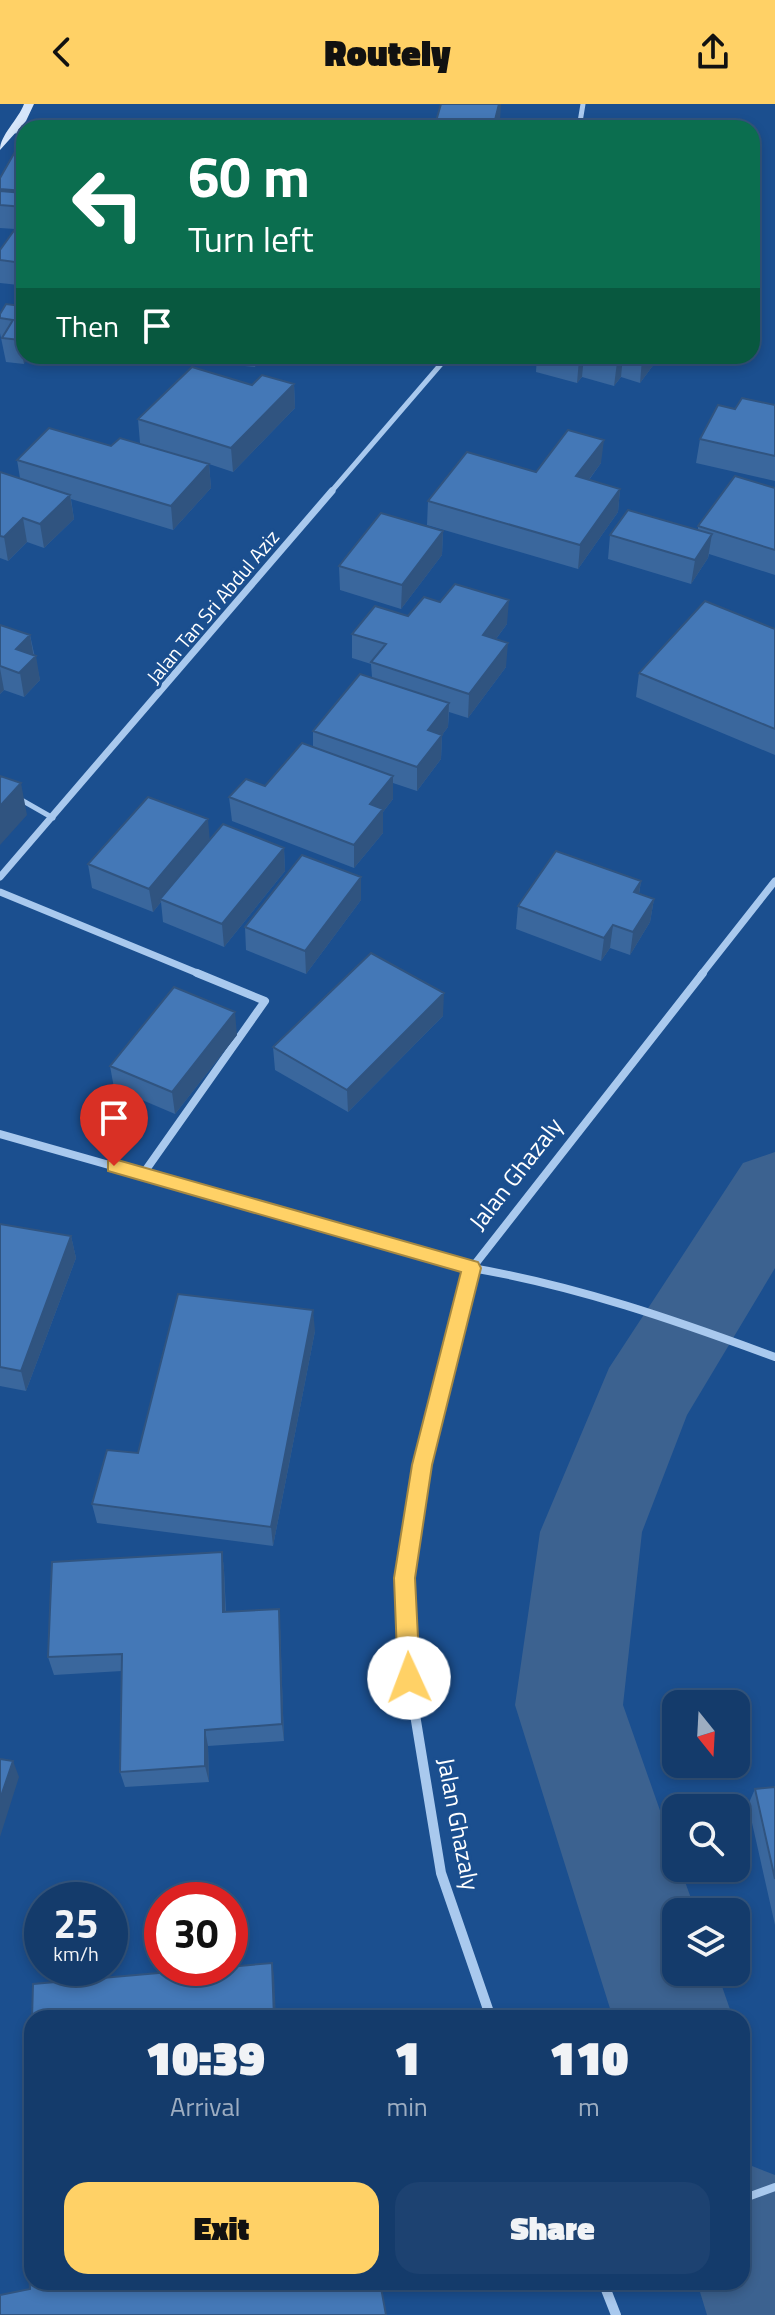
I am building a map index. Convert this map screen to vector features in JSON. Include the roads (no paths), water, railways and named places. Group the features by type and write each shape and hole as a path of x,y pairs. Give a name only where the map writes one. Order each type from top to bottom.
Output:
{"main road":[{"path":"0,147 16,134"}],"street":[{"name":"Jalan Tan Sri Abdul Aziz","path":"0,877 441,364"},
{"name":"Jalan Ghazaly","path":"488,2010 441,1873 409,1678 404,1578 422,1465 472,1268 775,881"},
{"path":"0,892 265,1001 143,1174"},
{"path":"0,1134 472,1268 542,1280 641,1308 775,1357"},
{"path":"606,2290 616,2315"}],"lane":[{"path":"14,796 53,818"},
{"path":"750,2196 775,2187"}],"waterway":[{"path":"670,2010 569,1705 591,1532 644,1398 775,1189"},
{"path":"750,2249 772,2315"}]}
